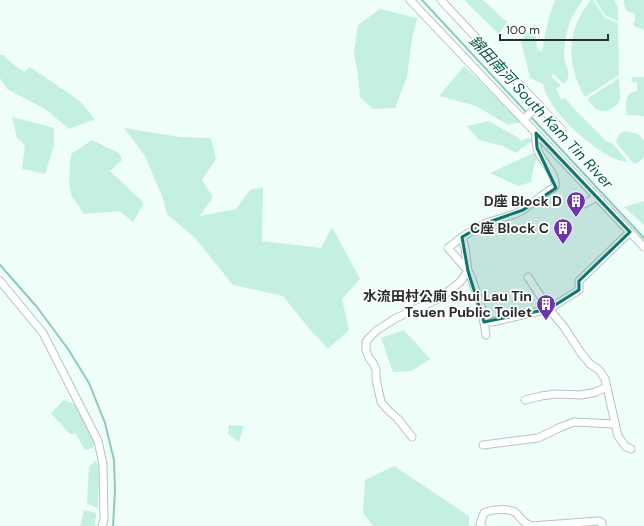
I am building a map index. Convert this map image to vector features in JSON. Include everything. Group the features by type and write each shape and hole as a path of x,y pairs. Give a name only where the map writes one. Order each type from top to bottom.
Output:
{"street":[{"path":"410,0 644,247"},
{"path":"441,0 562,130"},
{"path":"523,120 539,104"},
{"path":"486,335 482,309 471,277 468,271 448,248 462,237 486,223 523,210 555,187 555,180 541,158 537,148 535,139 536,133"},
{"path":"584,204 597,197"},
{"path":"484,322 492,322 549,309 578,290 579,281 630,232"},
{"path":"412,437 398,419 381,402 376,379 376,370 366,350 366,342 376,331 396,318 440,298 460,282 468,271 462,237"},
{"path":"528,277 581,353 605,379 618,436 625,446 631,449"},
{"path":"0,281 43,333 98,442 103,464 104,519 102,526"},
{"path":"525,400 556,394 581,395 596,392 606,387"},
{"path":"483,445 538,438 561,426 574,422 615,424"},
{"path":"482,526 480,524 484,513 489,510 510,511 515,513 524,523 531,526 599,521 602,526"}],"highlighted area":[{"path":"536,133 630,232 579,281 579,290 549,309 484,322 468,271 462,237 486,223 523,210 556,188 537,148"}],"green space":[{"path":"483,0 507,22 499,34 465,1"},
{"path":"555,0 583,0 576,10 567,31 564,58 568,71 568,78 564,84 552,73 552,77 561,86 556,88 561,99 565,98 604,140 613,144 628,162 613,158 603,153 582,137 561,117 547,95 543,84 530,78 521,41 535,23 537,49 542,52 549,19"},
{"path":"591,0 593,0 605,18 618,23 619,75 585,97 574,72 572,47 573,35 577,23"},
{"path":"595,0 614,0 618,7 618,21 606,16"},
{"path":"624,0 644,0 644,30 634,26 633,22 635,22 635,13 626,10"},
{"path":"380,9 417,18 412,40 407,77 395,108 373,109 360,97 358,73 354,54 358,25"},
{"path":"0,55 4,55 8,60 24,72 30,67 80,101 95,119 69,129 45,109 7,89 0,78"},
{"path":"464,66 522,122 508,125 476,106 439,96"},
{"path":"632,77 644,77 644,116 627,115 627,97 629,94 637,91 637,83 632,82"},
{"path":"619,78 619,103 604,111 595,108 587,99"},
{"path":"12,117 54,128 54,145 45,174 22,169 25,145 17,138"},
{"path":"489,121 519,138 521,141 528,138 533,140 516,153 503,146 479,140 467,126"},
{"path":"124,128 180,137 211,138 216,159 202,180 213,197 200,216 236,209 250,190 263,187 262,241 321,248 332,227 360,279 342,299 349,330 328,349 283,296 233,285 195,238 167,214 162,196 145,156"},
{"path":"625,131 638,134 644,140 644,158 634,164 616,142 619,134"},
{"path":"92,140 119,153 122,160 110,171 144,203 133,222 120,211 84,214 71,195 69,179 71,154"},
{"path":"533,153 537,158 531,182 518,186 490,173"},
{"path":"644,201 644,225 624,207"},
{"path":"404,330 430,359 411,371 393,372 381,338"},
{"path":"64,400 86,409 98,433 93,448 85,450 76,434 70,434 51,413"},
{"path":"229,425 244,426 239,442 228,434"},
{"path":"96,460 99,467 98,508 87,504 89,467"},
{"path":"394,466 469,516 469,526 373,526 363,513 365,480"},
{"path":"84,510 96,513 95,526 80,526"}],"waterway":[{"name":"錦田南河 South Kam Tin River","path":"422,0 527,113"},
{"name":"錦田南河 South Kam Tin River","path":"530,116 644,238"},
{"path":"0,265 37,307 68,349 89,383 105,423 114,460 115,490 113,526"}],"place":[{"name":"D座 Block D","path":"576,218"},
{"name":"C座 Block C","path":"563,245"},
{"name":"水流田村公廁 Shui Lau Tin Tsuen Public Toilet","path":"546,321"}]}
